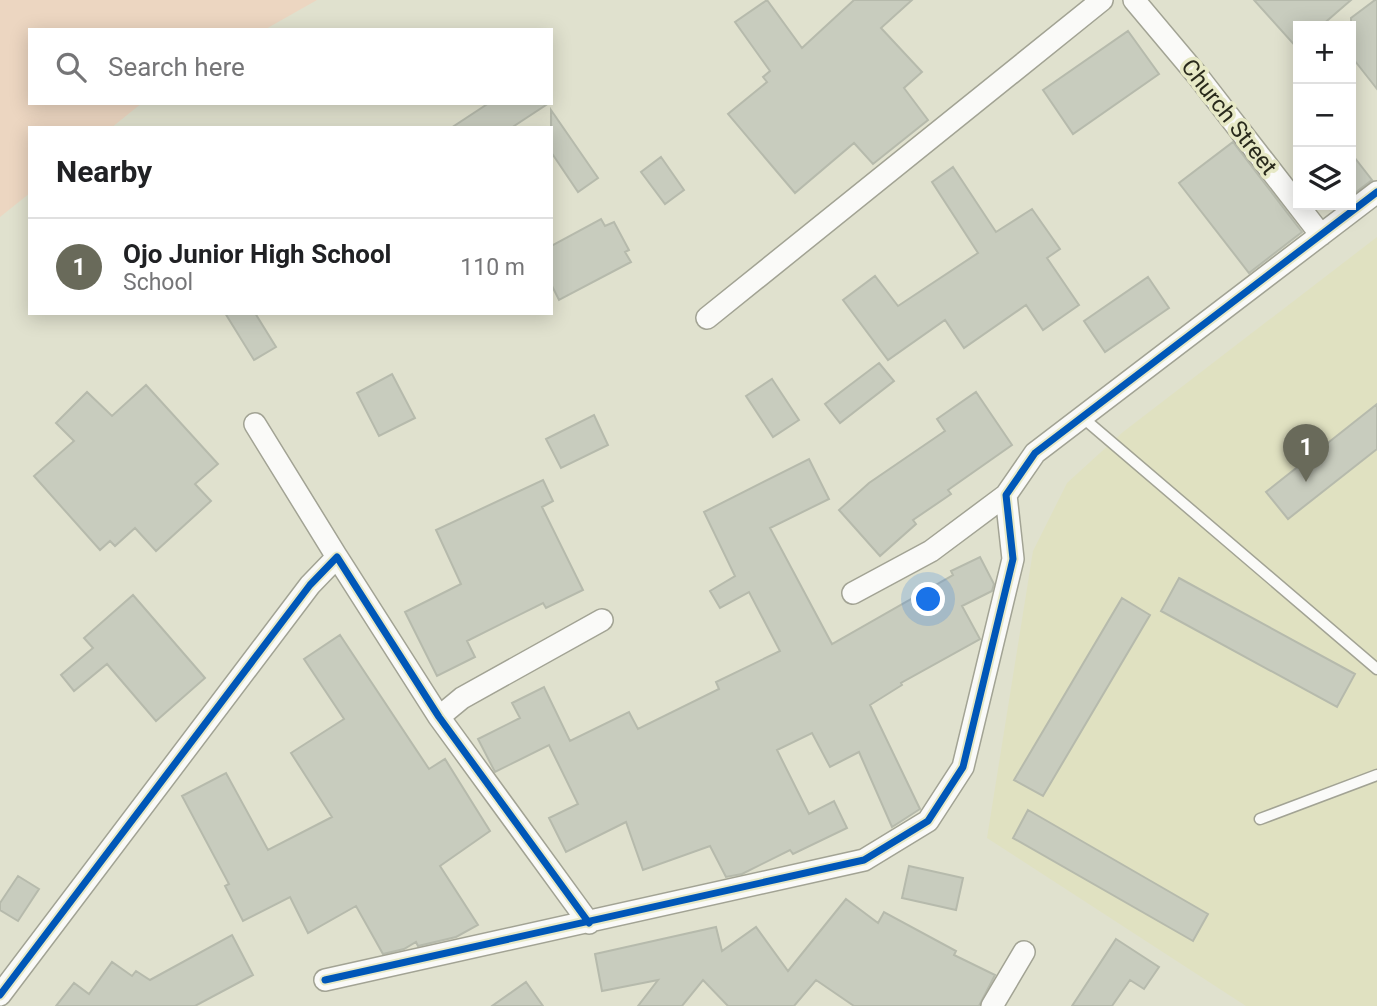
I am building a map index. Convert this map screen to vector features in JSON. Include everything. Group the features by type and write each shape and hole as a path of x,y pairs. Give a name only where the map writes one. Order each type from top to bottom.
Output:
{"street":[{"path":"707,318 1102,0"},
{"name":"Church Street","path":"1134,0 1197,75 1321,235"},
{"path":"853,593 932,551 1006,495 1035,453 1377,192"},
{"path":"255,424 439,718 589,923"},
{"path":"325,980 864,860 928,821 963,767 1010,572 1013,559 1006,495"},
{"path":"0,995 310,585 337,556"},
{"path":"439,718 462,698 602,620"},
{"path":"992,1006 1024,952"}],"lane":[{"path":"1082,417 1377,669"},
{"path":"1260,819 1377,775"}],"shaded area":[{"path":"0,0 317,0 268,28 28,28 28,105 140,105 113,126 28,126 28,195 0,217"},
{"path":"1377,237 1377,1006 1246,1006 987,838 1033,551 1067,483 1123,432"}],"building":[{"path":"767,0 802,48 854,0 912,0 881,28 922,72 904,88 928,120 873,164 854,143 795,193 728,114 767,82 763,77 770,71 735,22"},
{"path":"1254,0 1351,0 1327,21 1293,21 1293,43"},
{"path":"1377,0 1377,89 1356,62 1356,21 1351,21 1351,18"},
{"path":"1128,31 1159,74 1073,134 1043,90"},
{"path":"486,105 546,105 514,126 454,126"},
{"path":"551,110 598,178 578,192 553,155"},
{"path":"1233,142 1302,232 1249,273 1179,183"},
{"path":"661,157 684,190 665,204 641,172"},
{"path":"1356,159 1372,180 1356,192"},
{"path":"953,167 996,232 1032,209 1060,249 1047,258 1079,305 1043,330 1026,305 964,348 945,320 888,360 843,300 875,276 898,306 978,253 932,182"},
{"path":"601,219 605,226 614,222 629,250 625,252 631,262 559,300 553,288 553,245"},
{"path":"1148,277 1169,308 1105,352 1084,321"},
{"path":"226,315 256,315 276,347 254,360"},
{"path":"879,363 894,381 840,423 825,404"},
{"path":"392,374 415,418 379,436 357,393"},
{"path":"772,379 799,420 773,437 746,396"},
{"path":"146,385 218,464 195,484 211,501 156,551 135,528 115,546 110,541 100,550 34,476 74,441 56,423 87,392 112,416"},
{"path":"976,392 1012,445 948,490 951,494 913,520 916,524 880,556 839,510 869,483 945,431 937,419"},
{"path":"1377,404 1377,449 1288,519 1266,492"},
{"path":"594,415 608,445 561,468 546,439"},
{"path":"809,459 829,499 770,528 832,644 953,575 951,571 980,557 994,584 992,591 962,606 980,639 901,683 902,685 870,705 920,809 892,827 859,752 830,767 812,733 777,750 809,814 834,801 847,828 793,854 790,850 742,874 726,877 710,846 643,870 626,822 566,852 549,818 578,804 549,745 495,772 478,739 520,718 512,703 544,687 570,741 629,712 638,729 719,689 716,682 780,651 749,592 720,608 710,591 735,576 704,512"},
{"path":"543,480 553,501 542,507 583,590 546,608 543,603 467,641 475,657 437,676 405,612 461,584 436,530"},
{"path":"1179,578 1355,674 1337,707 1161,611"},
{"path":"133,595 205,678 156,721 107,664 74,691 61,675 93,648 84,638"},
{"path":"1122,598 1150,615 1043,796 1014,780"},
{"path":"340,635 429,769 445,759 490,831 440,866 478,925 456,937 418,946 416,942 404,949 383,954 356,906 308,933 290,897 243,921 225,886 229,884 182,796 226,773 268,850 332,817 291,753 344,719 304,659"},
{"path":"1028,810 1208,914 1193,941 1013,838"},
{"path":"909,866 963,878 956,910 902,898"},
{"path":"18,876 39,889 18,921 0,910 0,903"},
{"path":"846,899 878,923 884,912 956,951 954,955 995,975 979,1006 854,1006 816,980 794,1006 728,1006 703,980 682,1006 638,1006 658,980 602,991 595,954 716,927 722,951 756,927 788,971"},
{"path":"232,935 253,975 195,1006 56,1006 74,983 89,994 112,962 132,976 136,971 150,980"},
{"path":"1116,939 1159,967 1144,989 1130,980 1112,1006 1072,1006"},
{"path":"526,982 543,1006 492,1006"}],"cycle path":[{"path":"325,980 864,860 928,821 963,767 1013,559 1006,495 1035,453 1377,192"},
{"path":"0,995 310,585 337,557 439,717 589,923"}],"place":[{"name":"Ojo Junior High School","path":"1306,482"}]}
